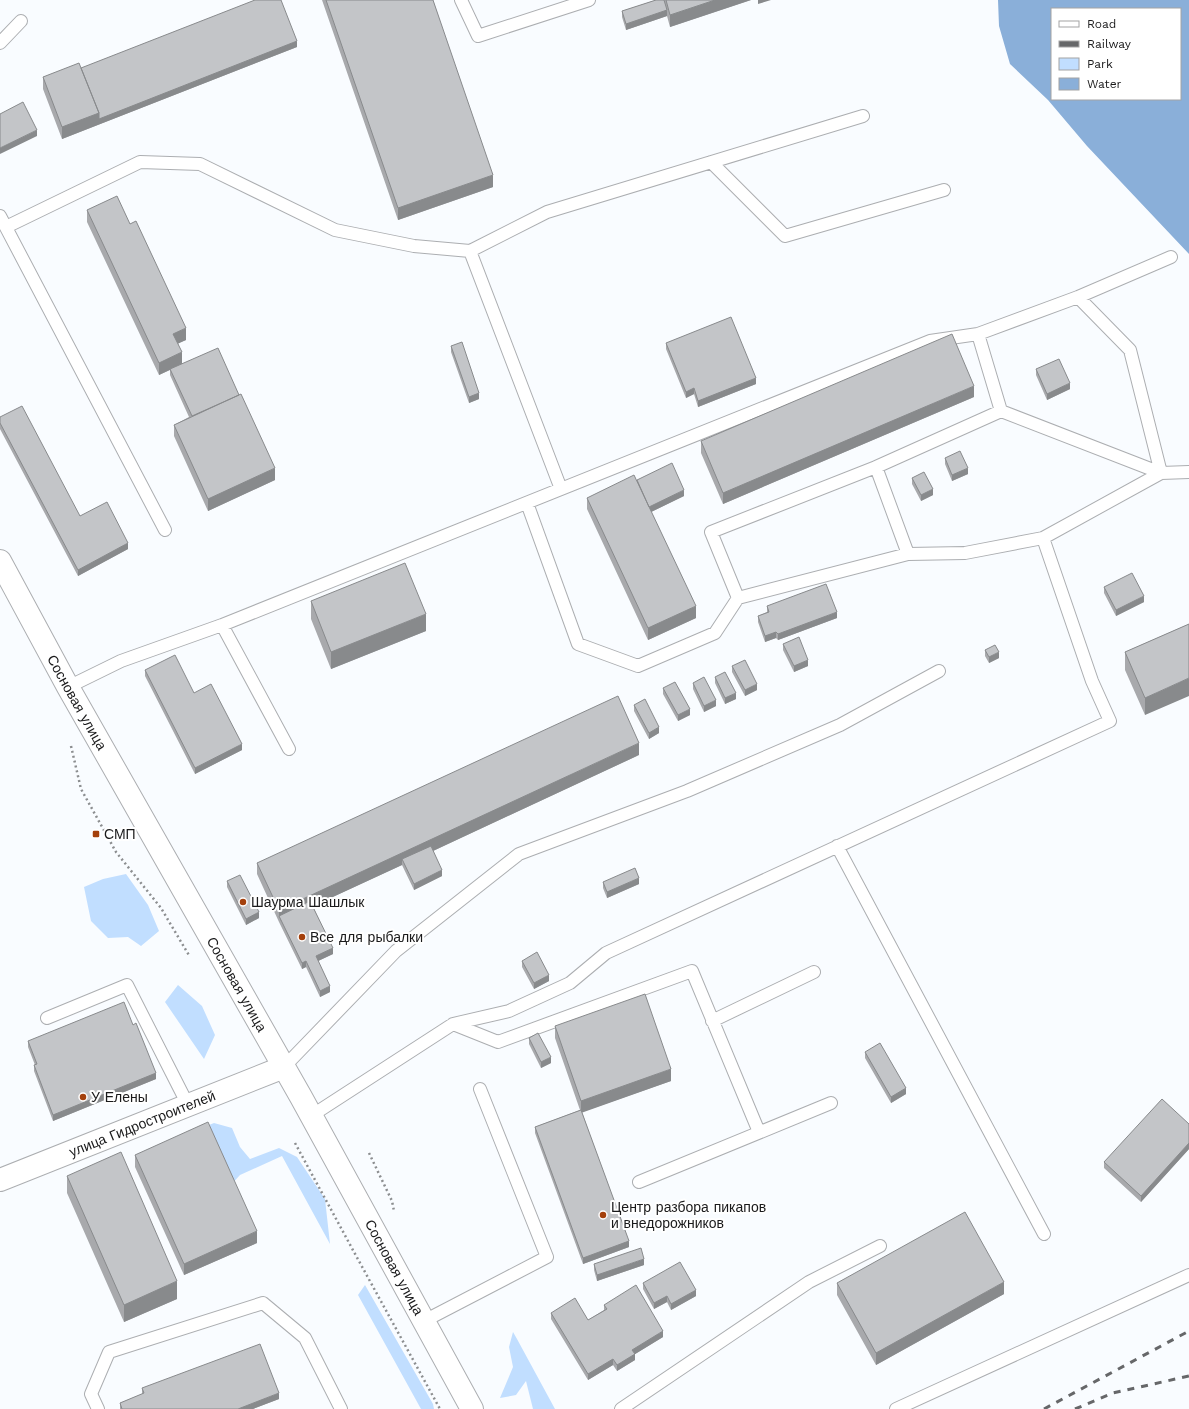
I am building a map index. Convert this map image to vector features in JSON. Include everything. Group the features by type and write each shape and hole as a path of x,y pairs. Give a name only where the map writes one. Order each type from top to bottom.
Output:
{"main road":[{"name":"Сосновая улица","path":"0,561 68,687 284,1067 472,1409"},
{"name":"улица Гидростроителей","path":"0,1180 284,1067"}],"lane":[{"path":"461,0 478,36 589,0"},
{"path":"0,43 21,21"},
{"path":"165,530 3,222 140,162 200,164 335,230 414,246 470,251 547,212 863,116"},
{"path":"711,162 786,236 944,190"},
{"path":"470,251 561,489"},
{"path":"68,687 121,661 222,625 930,341 978,334 1078,297 1171,257"},
{"path":"1078,297 1130,350 1161,473"},
{"path":"978,334 1002,411"},
{"path":"738,598 711,532 876,467 1002,411 1161,473 1189,472"},
{"path":"876,467 908,554"},
{"path":"527,503 578,644 638,666 715,633 738,598 908,554 965,553 1043,538 1161,473"},
{"path":"311,1116 452,1024 509,1011 570,983 606,953 1110,721 1092,680 1043,538"},
{"path":"222,625 288,749"},
{"path":"284,1067 396,951 519,854 687,791 840,725 939,671"},
{"path":"837,846 1044,1234"},
{"path":"452,1024 498,1042 692,971 759,1132"},
{"path":"712,1021 814,972"},
{"path":"47,1018 127,985 188,1105"},
{"path":"424,1321 547,1257 480,1089"},
{"path":"639,1182 831,1103"},
{"path":"621,1409 809,1282 880,1246"},
{"path":"896,1409 1189,1275"},
{"path":"98,1409 91,1394 109,1352 262,1303 305,1338 341,1409"}],"path":[{"path":"70,740 81,788 116,852 161,908 193,962"},
{"path":"294,1140 357,1259 440,1409"}],"green space":[{"path":"126,874 148,905 159,931 141,946 128,937 108,938 91,921 84,887 103,879"},
{"path":"178,985 202,1006 215,1035 204,1059 165,1002"},
{"path":"214,1123 232,1128 240,1147 250,1159 279,1148 297,1157 325,1199 330,1244 282,1156 240,1175 230,1186 164,1143"},
{"path":"365,1285 433,1404 434,1409 421,1409 358,1295"},
{"path":"513,1332 555,1409 533,1409 526,1381 516,1395 500,1398 513,1367 509,1347"}],"water":[{"path":"998,0 1189,0 1189,254 1087,146 1048,100 1010,64 999,26"}],"building":[{"path":"255,0 281,0 297,41 99,119 99,113 81,68"},
{"path":"326,0 433,0 493,175 398,208"},
{"path":"656,0 664,0 667,10 626,24 622,11"},
{"path":"666,0 715,0 670,15"},
{"path":"79,63 99,113 62,127 43,77"},
{"path":"23,102 37,130 0,148 0,114"},
{"path":"117,196 130,224 136,221 186,328 173,334 182,352 159,363 87,210"},
{"path":"731,317 756,378 698,401 694,388 686,392 666,343"},
{"path":"952,334 974,386 723,493 701,441"},
{"path":"462,342 479,393 469,397 451,346"},
{"path":"218,348 239,395 192,416 170,369"},
{"path":"1059,359 1070,383 1047,394 1036,369"},
{"path":"241,394 275,468 208,499 174,425"},
{"path":"22,406 80,516 107,502 128,543 78,570 0,423 0,417"},
{"path":"960,451 968,468 952,475 945,458"},
{"path":"672,463 684,490 649,507 637,480"},
{"path":"924,472 933,489 921,495 912,478"},
{"path":"634,475 696,606 648,628 587,498"},
{"path":"405,563 426,614 331,652 311,601"},
{"path":"1132,573 1144,596 1116,610 1104,587"},
{"path":"826,584 837,612 778,634 776,632 765,636 758,616 769,612 767,606"},
{"path":"1189,624 1189,678 1145,698 1125,652"},
{"path":"799,637 808,660 794,666 783,644"},
{"path":"995,645 999,652 989,657 985,650"},
{"path":"175,655 194,693 211,684 242,744 195,768 145,670"},
{"path":"745,660 757,684 745,690 732,666"},
{"path":"725,672 736,693 725,698 715,677"},
{"path":"704,677 716,700 704,706 693,683"},
{"path":"675,682 690,709 678,715 663,688"},
{"path":"618,696 639,743 279,910 257,863"},
{"path":"645,699 659,727 649,733 634,705"},
{"path":"431,846 442,870 414,884 402,859"},
{"path":"635,868 639,878 607,892 603,882"},
{"name":"Шаурма Шашлык","path":"240,875 259,912 246,919 227,881"},
{"path":"310,901 333,948 316,956 330,986 320,991 306,961 302,963 279,916"},
{"path":"537,952 549,975 534,983 522,961"},
{"path":"645,994 671,1069 581,1101 555,1026"},
{"path":"124,1002 133,1025 136,1023 156,1073 53,1115 34,1065 37,1064 28,1041"},
{"path":"538,1033 551,1057 541,1062 529,1038"},
{"path":"880,1043 906,1088 891,1097 865,1052"},
{"path":"1162,1099 1189,1124 1189,1143 1141,1196 1104,1162"},
{"path":"581,1110 629,1241 583,1258 535,1127"},
{"path":"208,1122 257,1231 184,1264 135,1155"},
{"path":"121,1152 177,1281 124,1305 67,1176"},
{"path":"965,1212 1004,1282 876,1353 837,1283"},
{"path":"641,1248 644,1259 597,1275 594,1264"},
{"path":"680,1262 696,1290 671,1304 667,1296 654,1303 643,1283"},
{"path":"636,1285 663,1331 632,1350 635,1354 617,1365 613,1359 588,1374 551,1313 575,1298 588,1320 607,1309 604,1305"},
{"path":"260,1344 279,1393 238,1409 122,1409 120,1403 144,1393 142,1388"}],"railway":[{"path":"1044,1409 1189,1331"},
{"path":"1075,1409 1113,1393 1189,1376"}],"place":[{"name":"СМП","path":"96,834"},
{"name":"Шаурма Шашлык","path":"243,902"},
{"name":"Все для рыбалки","path":"302,937"},
{"name":"У Елены","path":"83,1097"},
{"name":"Центр разбора пикапов и внедорожников","path":"603,1215"}]}
